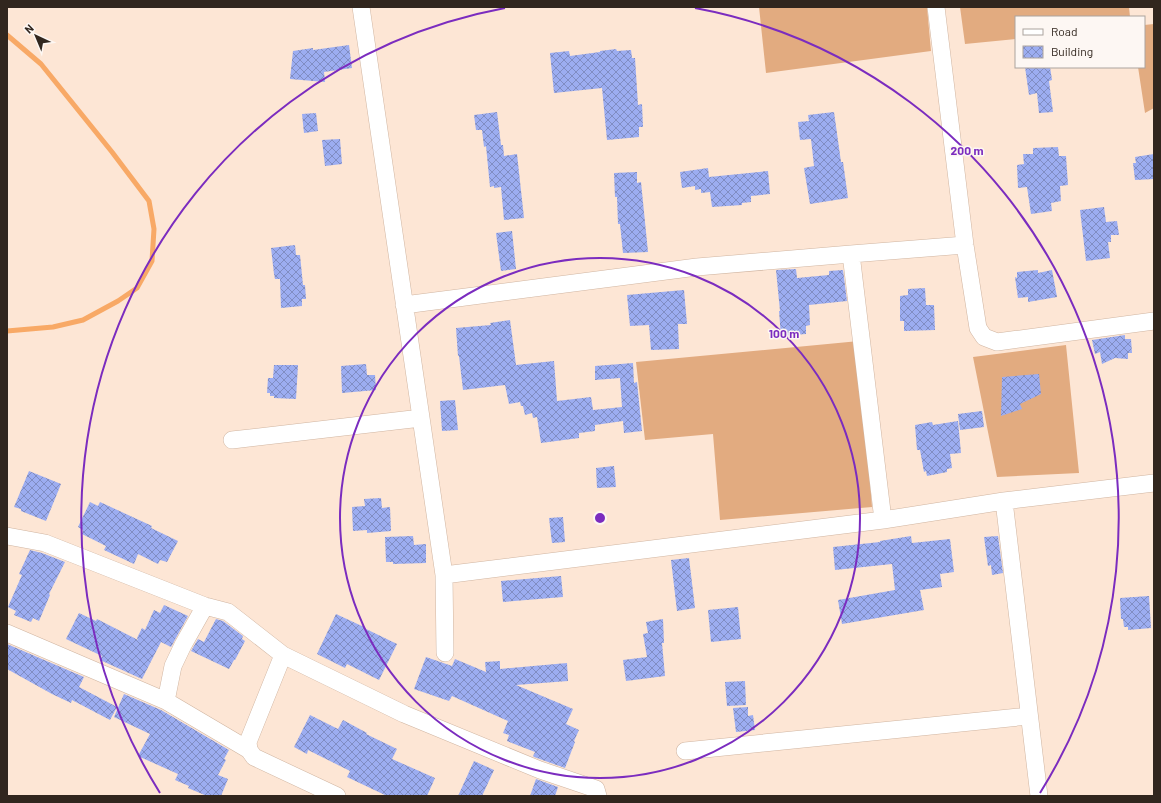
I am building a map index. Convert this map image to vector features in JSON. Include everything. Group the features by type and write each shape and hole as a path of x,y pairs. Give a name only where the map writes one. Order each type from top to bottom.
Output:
{"street":[{"path":"361,7 444,575 445,653"},
{"path":"936,7 965,245 978,328 984,336 997,342 1154,321"},
{"path":"404,305 697,268 965,245"},
{"path":"851,254 883,520"},
{"path":"232,440 421,418"},
{"path":"444,575 883,520 1004,501 1154,483"},
{"path":"1004,501 1039,796"},
{"path":"7,536 45,543 205,606 228,612 283,655 404,714 540,770 596,789 598,796"},
{"path":"166,701 173,666 205,606"},
{"path":"7,633 166,701 249,750 254,757 338,796"},
{"path":"249,750 248,742 283,655"},
{"path":"685,751 1029,716"}],"shaded area":[{"path":"759,7 927,7 931,51 766,73"},
{"path":"960,7 1129,7 1130,16 1015,16 1015,39 965,44"},
{"path":"1154,24 1154,108 1145,113 1138,68 1145,68 1145,25"},
{"path":"859,341 872,507 720,520 713,434 645,440 636,362"},
{"path":"1066,345 1079,473 997,477 973,357"}],"building":[{"path":"349,45 352,68 324,72 325,82 290,79 293,51"},
{"path":"616,49 617,51 631,50 632,58 635,58 638,105 642,104 643,127 639,127 639,137 607,140 602,88 554,93 550,53 569,51 570,56"},
{"path":"1025,68 1050,68 1052,80 1049,81 1053,112 1039,113 1037,93 1029,95"},
{"path":"497,112 501,145 503,145 504,156 517,154 524,218 504,220 501,187 490,187 486,146 484,147 482,130 476,130 474,115"},
{"path":"834,112 848,198 810,204 804,168 814,166 811,139 800,140 798,122 809,121 808,115"},
{"path":"316,113 318,131 304,133 302,114"},
{"path":"340,139 342,164 325,166 322,140"},
{"path":"1058,147 1059,156 1066,156 1068,185 1060,186 1061,201 1051,203 1052,211 1031,214 1027,187 1018,188 1017,165 1024,164 1023,154 1033,154 1033,148"},
{"path":"1154,154 1154,179 1135,180 1133,163 1136,163 1135,157"},
{"path":"708,168 709,177 768,171 770,194 751,196 751,202 742,203 742,205 712,207 710,192 701,193 701,189 695,190 695,186 682,188 680,172"},
{"path":"637,172 637,183 641,182 648,252 623,253 620,224 618,224 614,173"},
{"path":"1104,207 1106,222 1117,221 1119,235 1111,235 1111,242 1108,242 1110,258 1086,261 1080,210"},
{"path":"512,231 516,269 501,271 496,233"},
{"path":"295,245 296,255 300,255 306,299 302,299 302,306 281,308 280,279 275,279 271,248"},
{"path":"796,269 797,278 829,275 829,271 843,270 847,301 809,305 810,325 806,326 806,334 781,336 776,270"},
{"path":"1038,270 1038,273 1052,270 1057,297 1028,302 1028,297 1018,298 1015,277 1017,278 1017,272"},
{"path":"925,288 926,305 934,305 935,330 904,331 904,321 900,321 900,296 908,295 908,289"},
{"path":"684,290 687,324 678,324 679,349 651,350 649,325 630,326 627,295"},
{"path":"510,320 516,365 554,361 557,401 591,397 593,410 622,407 620,378 595,380 595,366 633,363 634,383 637,382 642,431 624,433 623,421 595,425 595,431 579,433 579,438 541,443 537,417 533,418 532,413 525,415 523,406 521,406 520,402 509,404 505,385 463,390 456,328 491,325 490,323"},
{"path":"1125,335 1125,339 1131,339 1132,353 1128,353 1128,359 1115,358 1102,364 1100,352 1095,354 1092,340"},
{"path":"366,364 367,375 375,375 376,390 342,393 341,366"},
{"path":"274,365 298,365 296,399 274,398 274,396 270,396 270,393 267,393 268,378 273,378"},
{"path":"1039,374 1041,394 1020,404 1022,409 1001,416 1002,377"},
{"path":"455,400 458,430 442,431 440,401"},
{"path":"982,411 984,427 960,430 958,414"},
{"path":"958,421 961,453 950,454 952,468 947,469 947,472 927,476 926,471 924,472 920,450 917,450 915,425 932,422 933,425"},
{"path":"614,466 616,487 597,488 596,468"},
{"path":"29,471 61,484 46,521 14,507"},
{"path":"381,498 382,508 390,507 391,531 367,533 367,530 353,531 352,507 365,506 364,499"},
{"path":"90,502 98,506 100,502 152,526 151,528 178,541 167,562 160,560 158,564 138,554 134,564 104,550 106,546 82,534 83,530 78,527"},
{"path":"563,517 565,542 552,543 549,518"},
{"path":"413,536 414,545 426,544 426,563 393,564 393,562 386,562 385,537"},
{"path":"911,536 912,543 950,539 954,572 940,574 942,587 920,590 924,610 842,624 838,600 895,590 892,564 835,570 833,547 880,542"},
{"path":"998,536 1003,573 992,575 991,565 988,566 984,537"},
{"path":"30,550 65,562 49,594 50,595 39,621 33,618 31,622 14,615 16,611 8,607 22,575 19,574"},
{"path":"689,558 695,608 677,611 671,560"},
{"path":"561,576 563,597 503,602 501,581"},
{"path":"1149,596 1151,628 1128,630 1128,627 1124,627 1123,619 1121,619 1120,598"},
{"path":"164,605 188,616 171,647 161,642 142,679 100,660 102,656 66,639 79,613 96,621 97,619 138,640 137,638 142,628 145,630 154,610 160,613"},
{"path":"738,607 741,639 711,642 708,610"},
{"path":"336,614 397,644 379,680 347,664 345,668 317,654"},
{"path":"216,619 223,621 243,636 242,639 245,641 229,669 191,651 198,639 204,642"},
{"path":"663,619 664,643 662,643 665,676 626,681 623,660 647,657 643,634 648,633 646,622"},
{"path":"7,644 84,677 79,687 117,707 110,720 72,700 71,703 52,694 7,669"},
{"path":"426,657 452,666 455,659 486,672 485,662 500,661 500,669 567,663 568,681 516,685 573,709 566,724 579,730 565,768 534,757 535,752 507,741 509,735 503,733 508,721 452,696 449,701 414,689"},
{"path":"745,681 746,705 727,706 725,682"},
{"path":"124,694 161,710 229,750 224,759 226,760 218,775 228,779 221,796 207,796 188,788 189,786 175,780 178,774 138,756 150,734 114,717"},
{"path":"748,707 748,716 753,715 755,730 736,732 733,708"},
{"path":"310,715 338,729 343,720 367,733 366,734 397,749 392,759 435,778 427,796 387,796 347,777 350,771 308,750 307,754 294,747"},
{"path":"474,761 494,770 482,796 458,796"},
{"path":"536,779 558,787 555,796 530,796"}],"waterway":[{"path":"7,35 41,64 112,152 149,201 154,229 152,261 137,288 118,301 83,320 53,327 7,331"}]}
